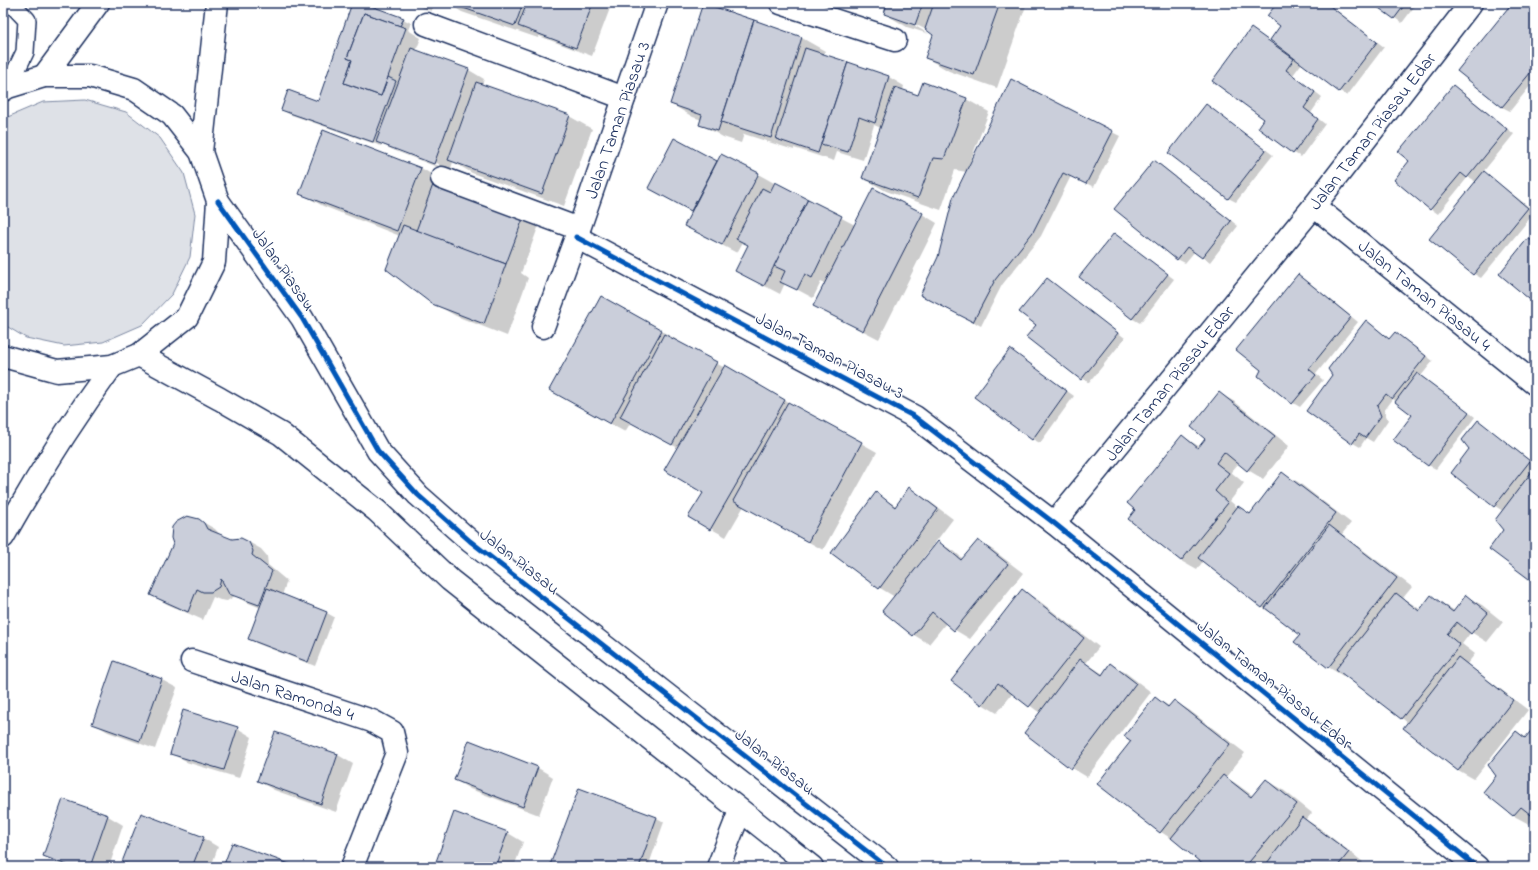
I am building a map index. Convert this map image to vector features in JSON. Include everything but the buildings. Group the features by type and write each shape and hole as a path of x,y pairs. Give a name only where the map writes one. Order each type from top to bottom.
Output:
{"main road":[{"path":"44,76 98,3"},
{"path":"201,152 217,3"},
{"name":"Jalan Taman Piasau 3","path":"543,327 578,233 657,3"},
{"path":"781,3 895,40"},
{"name":"Jalan Taman Piasau Edar","path":"1471,3 1314,206 1054,523 1477,867"},
{"path":"426,24 624,98"},
{"path":"3,356 57,372 112,366 139,355 187,317 214,262 218,201 201,152 172,115 134,89 90,76 44,76 5,88"},
{"path":"442,178 578,233"},
{"name":"Jalan Piasau","path":"218,201 302,318 378,451 418,495 470,541 887,867"},
{"name":"Jalan Taman Piasau 4","path":"1314,206 1535,384"},
{"name":"Jalan Taman Piasau 3","path":"578,233 915,417 1054,523"},
{"path":"139,355 281,434 377,511 450,580 812,867"},
{"path":"3,537 25,497 76,416 112,366"},
{"name":"Jalan Ramonda 4","path":"192,661 372,721 392,732 397,753 352,867"},
{"path":"718,867 740,811"}],"lane":[{"path":"5,88 25,52 27,20 11,3"}],"shaded area":[{"path":"85,100 126,112 160,138 184,173 195,214 190,257 172,294 142,325 103,342 64,346 26,338 3,324 3,119 43,102"}],"cycle path":[{"path":"218,201 302,318 378,451 418,495 470,541 887,867"},
{"path":"576,237 915,417 1054,523 1477,867"}]}
